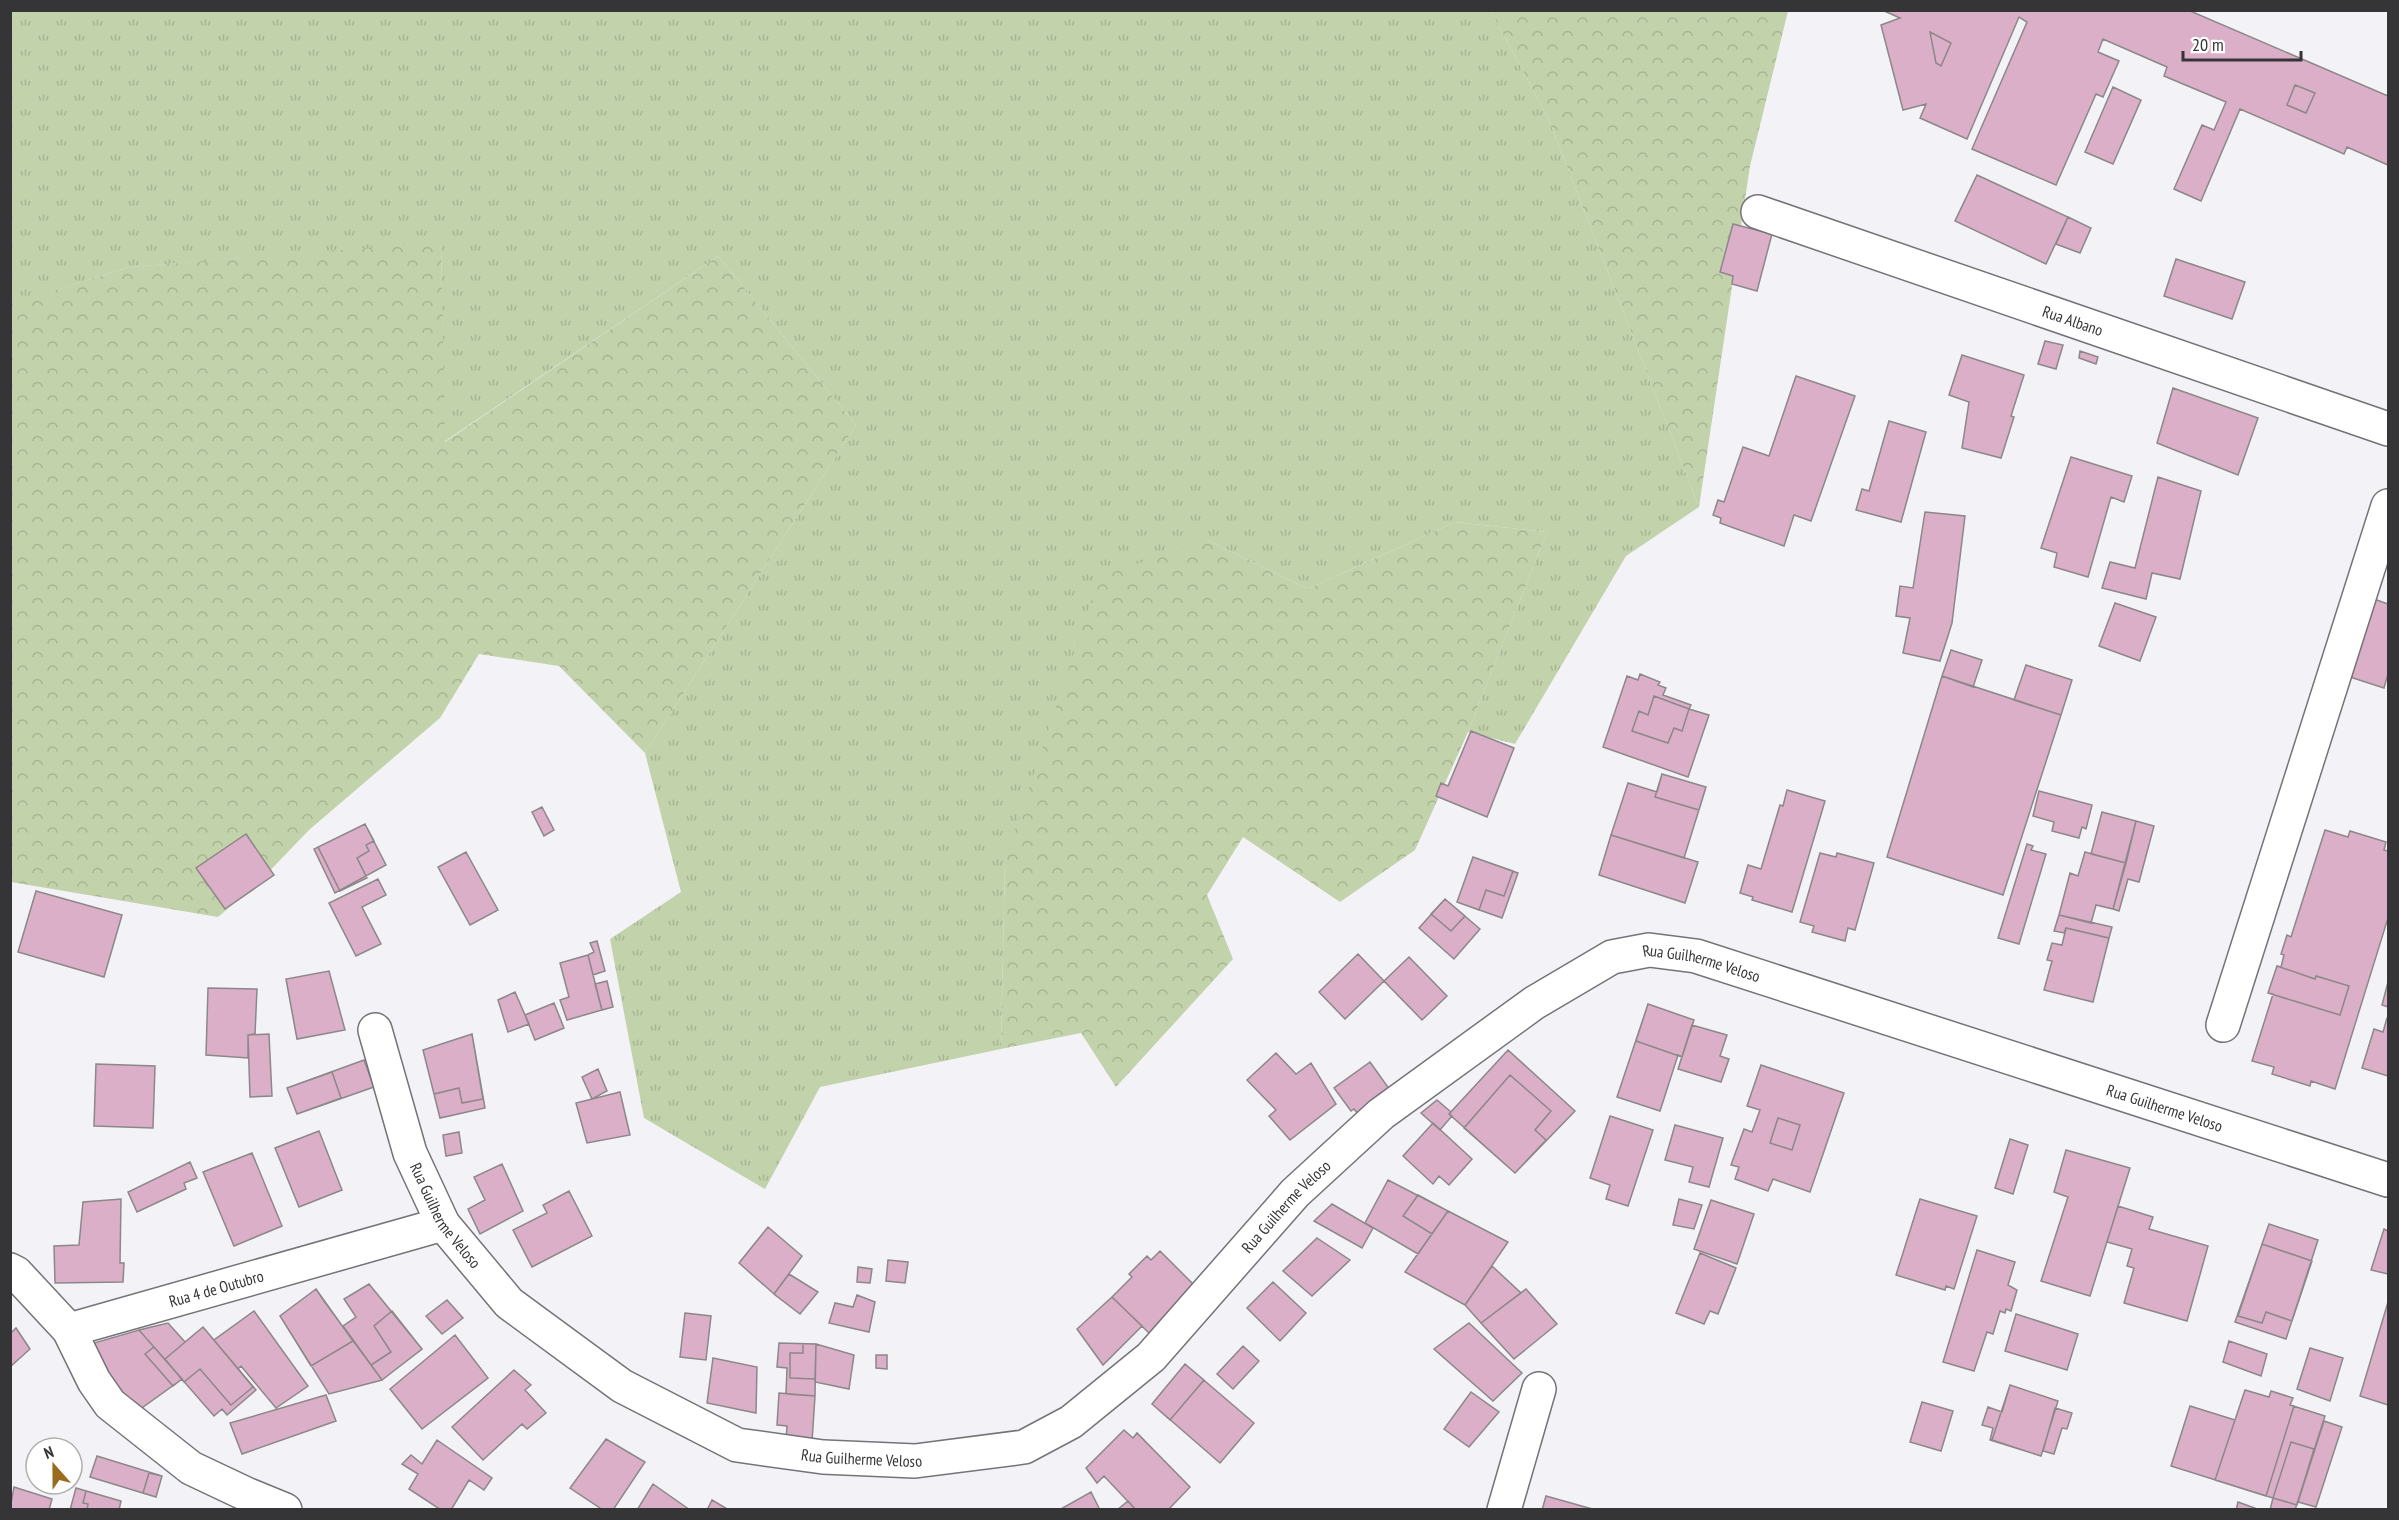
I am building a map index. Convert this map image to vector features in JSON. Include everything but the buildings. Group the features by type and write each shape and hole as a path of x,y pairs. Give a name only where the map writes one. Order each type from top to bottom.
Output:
{"street":[{"name":"Rua Albano","path":"1758,212 2388,429"},
{"path":"2223,1025 2388,506"},
{"name":"Rua Guilherme Veloso","path":"375,1030 410,1153 443,1224 509,1303 622,1386 737,1445 823,1457 915,1461 1024,1447 1071,1422 1151,1357 1295,1192 1381,1114 1534,1003 1612,957 1649,950 1696,956 2388,1180"},
{"name":"Rua 4 de Outubro","path":"69,1330 443,1224"},
{"path":"10,1270 16,1273 69,1330 94,1381 110,1404 191,1468 246,1494 285,1509"},
{"path":"1504,1509 1539,1389"}],"green space":[{"path":"11,11 1491,11 1549,120 1699,507 1626,556 1515,744 1468,732 1547,532 1455,522 1308,589 1207,540 1005,860 1001,1049 820,1087 765,1189 644,1118 610,939 681,892 645,753 856,425 718,256 444,442 441,243 129,267 11,304"},
{"path":"1491,11 1788,11 1750,166 1699,507 1549,120"},
{"path":"441,242 445,442 718,256 856,425 645,753 559,666 479,654 440,718 309,830 259,882 218,917 11,882 10,304 129,267"},
{"path":"1455,522 1547,532 1468,732 1415,850 1340,902 1243,837 1207,895 1233,959 1116,1087 1081,1033 1001,1049 1005,860 1099,577 1207,540 1308,589"}]}
